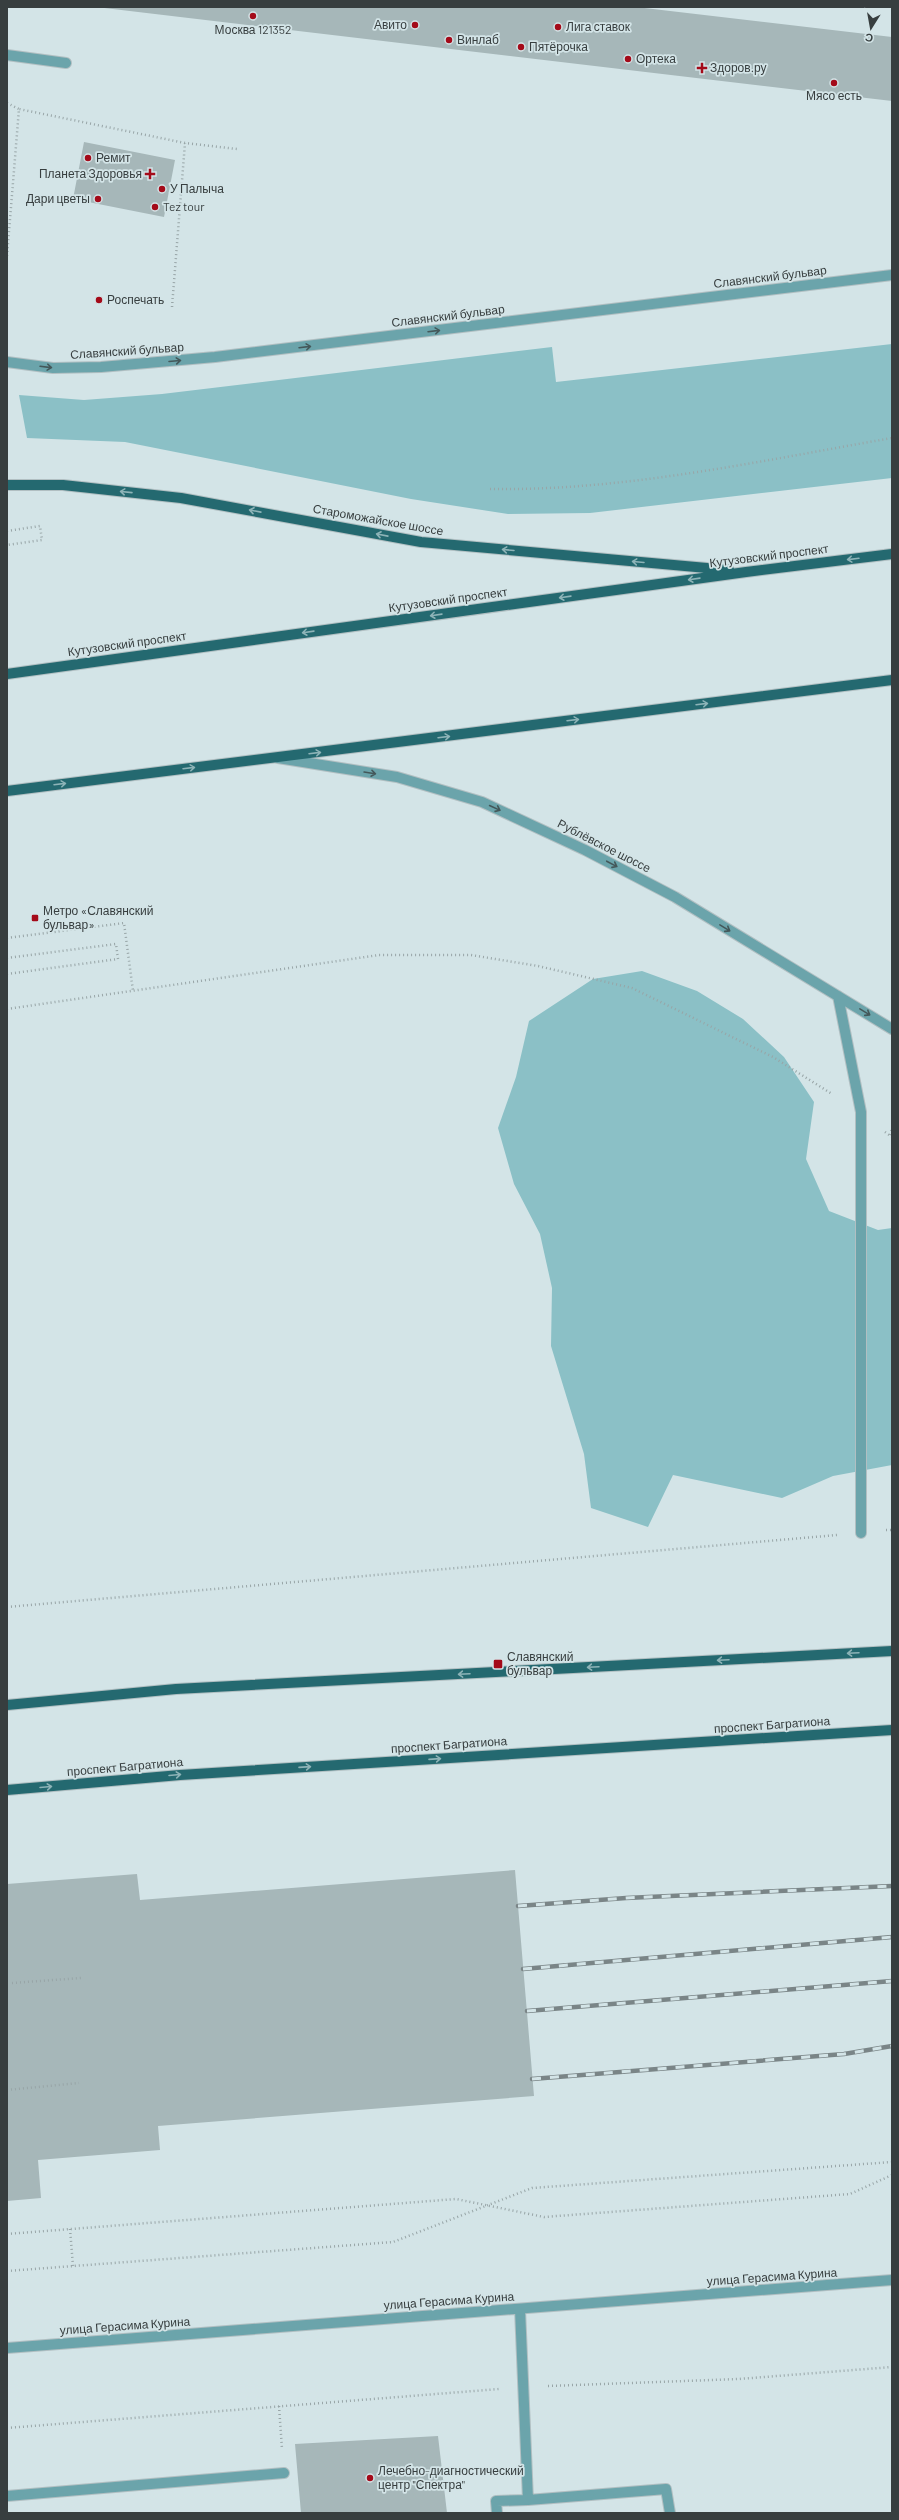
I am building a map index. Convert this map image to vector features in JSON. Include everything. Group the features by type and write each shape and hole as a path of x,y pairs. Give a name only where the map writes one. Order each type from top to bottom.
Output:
{"main road":[{"name":"Староможайское шоссе","path":"7,485 63,485 181,498 421,542 746,572"},
{"name":"Кутузовский проспект","path":"7,674 746,572 892,554"},
{"path":"7,791 892,680"},
{"path":"7,1705 184,1689 892,1651"},
{"name":"проспект Багратиона","path":"7,1790 180,1775 892,1730"}],"street":[{"path":"7,55 66,63"},
{"name":"Славянский бульвар","path":"7,362 53,368 101,367 215,357 892,275"},
{"name":"Рублёвское шоссе","path":"276,758 397,777 482,802 585,850 675,897 892,1029"},
{"path":"838,996 861,1112 861,1532"},
{"name":"улица Герасима Курина","path":"7,2348 892,2280"},
{"path":"520,2309 528,2500"},
{"path":"7,2496 284,2473"},
{"path":"497,2513 496,2500 528,2500 666,2489 670,2513"}],"path":[{"path":"7,103 19,109 185,144 237,149"},
{"path":"7,256 19,109"},
{"path":"172,306 185,144"},
{"path":"490,490 544,490 617,484 892,438"},
{"path":"7,531 40,526 42,540 7,545"},
{"path":"7,938 124,922 133,991"},
{"path":"7,958 116,944 118,959 7,974"},
{"path":"7,1010 379,955 471,955 538,966 632,988 773,1058 861,1112"},
{"path":"890,1135 892,1129"},
{"path":"7,1606 892,1530"},
{"path":"12,1983 81,1978"},
{"path":"7,2090 79,2083"},
{"path":"7,2271 393,2242 532,2188 892,2162"},
{"path":"7,2234 456,2199 544,2217 850,2194 892,2175"},
{"path":"70,2229 73,2266"},
{"path":"7,2428 523,2387 739,2379 892,2367"},
{"path":"279,2406 284,2473"}],"shaded area":[{"path":"892,344 892,478 590,513 508,514 411,499 125,442 27,438 19,395 84,400 162,394 552,347 556,382"},
{"path":"642,971 697,991 743,1019 784,1057 814,1102 806,1159 829,1211 878,1230 892,1228 892,1465 833,1476 782,1498 673,1475 648,1527 591,1508 584,1454 551,1346 552,1288 540,1234 514,1184 498,1128 516,1077 529,1021 593,979"}],"building":[{"path":"96,7 636,7 892,37 892,101"},
{"path":"84,142 175,160 164,217 73,199"},
{"path":"515,1870 534,2096 158,2126 160,2150 38,2160 41,2198 7,2201 7,1884 137,1874 140,1900"},
{"name":"Лечебно-диагностический центр \"Спектра\"","path":"438,2436 447,2513 301,2513 295,2444"}],"railway":[{"path":"518,1906 626,1898 892,1886"},
{"path":"523,1969 892,1937"},
{"path":"527,2011 892,1981"},
{"path":"532,2079 844,2054 892,2046"}],"place":[{"name":"Москва 121352","path":"253,16"},
{"name":"Авито","path":"415,25"},
{"name":"Лига ставок","path":"558,27"},
{"name":"Винлаб","path":"449,40"},
{"name":"Пятёрочка","path":"521,47"},
{"name":"Ортека","path":"628,59"},
{"name":"Здоров.ру","path":"702,68"},
{"name":"Мясо есть","path":"834,83"},
{"name":"Ремит","path":"88,158"},
{"name":"Планета Здоровья","path":"150,174"},
{"name":"У Палыча","path":"162,189"},
{"name":"Дари цветы","path":"98,199"},
{"name":"Tez tour","path":"155,207"},
{"name":"Роспечать","path":"99,300"},
{"name":"Метро «Славянский бульвар»","path":"35,918"},
{"name":"Славянский бульвар","path":"498,1664"},
{"name":"Лечебно-диагностический центр \"Спектра\"","path":"370,2478"}]}
